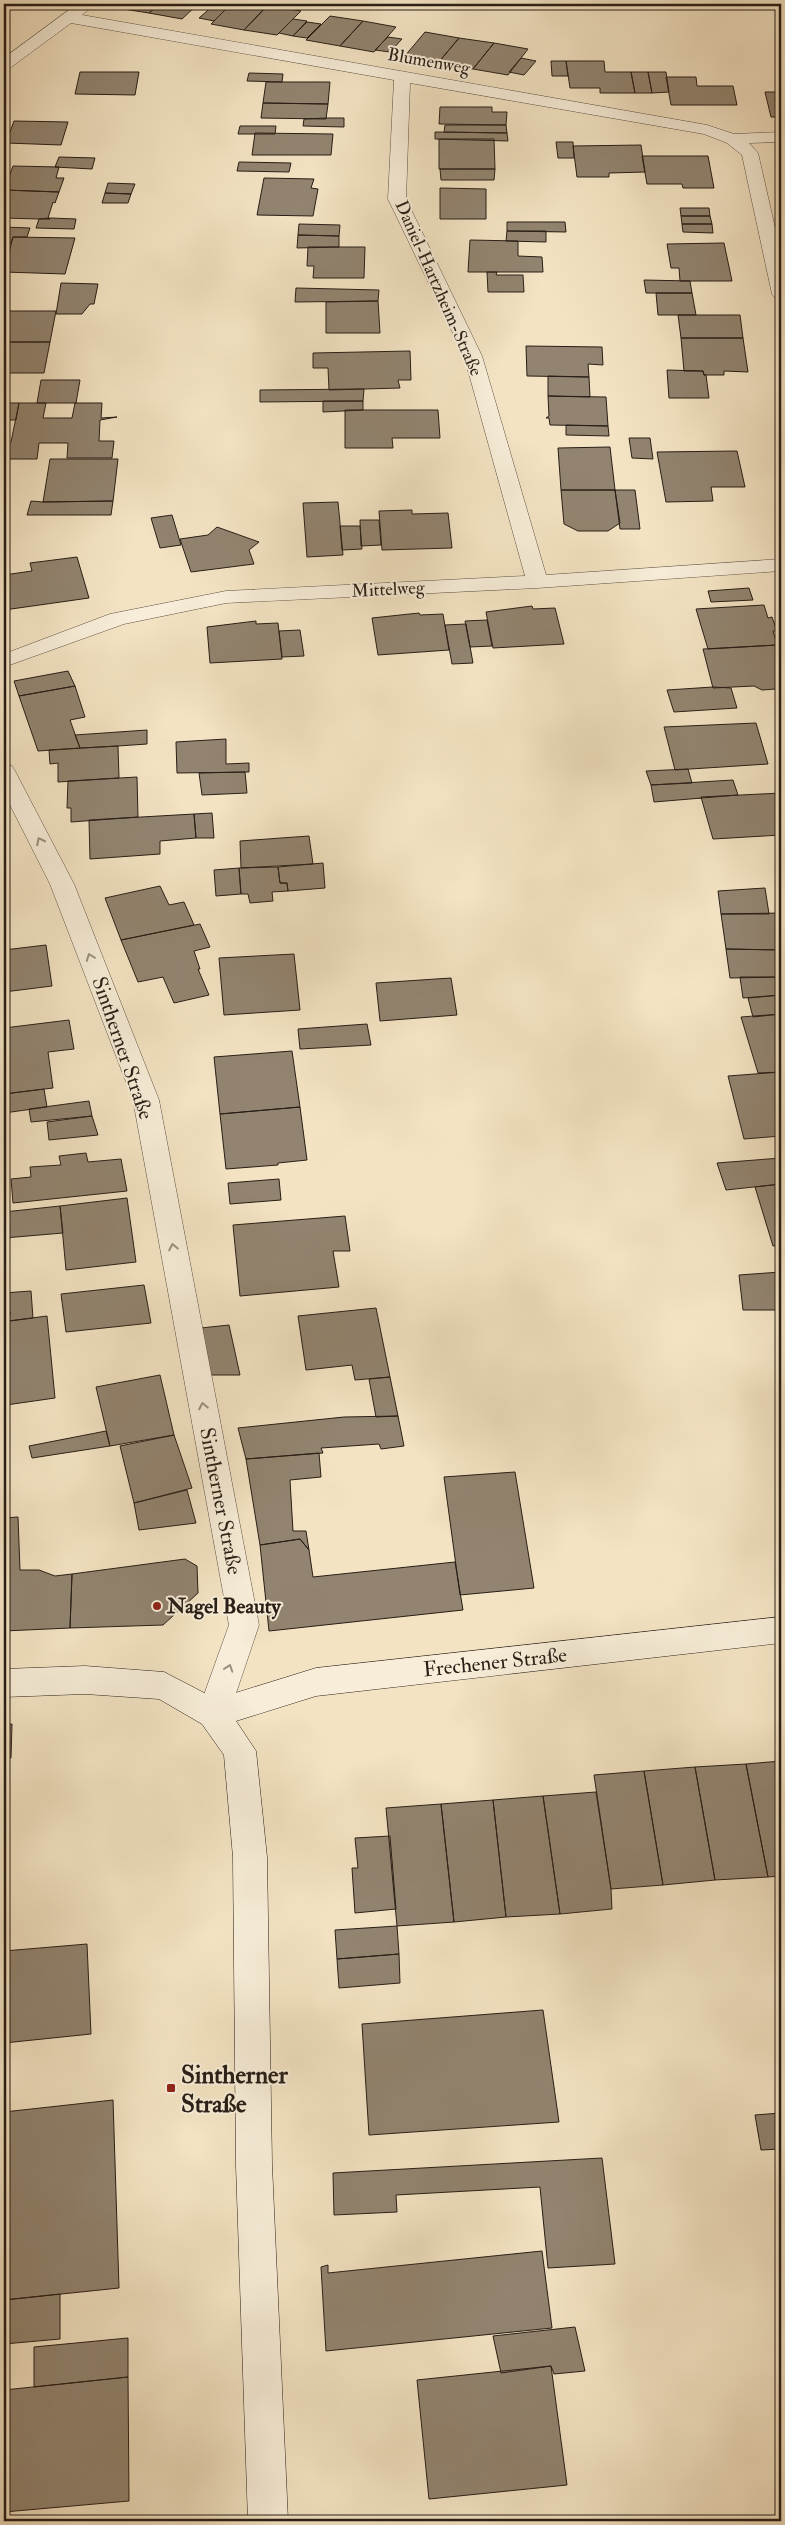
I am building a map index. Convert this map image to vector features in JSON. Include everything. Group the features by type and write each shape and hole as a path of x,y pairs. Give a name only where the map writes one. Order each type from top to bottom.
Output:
{"street":[{"path":"4,65 87,4"},
{"name":"Blumenweg","path":"70,18 707,130 733,139 781,137"},
{"name":"Daniel-Hartzheim-Straße","path":"402,77 397,199 473,356 537,582"},
{"path":"733,139 750,154 781,294"},
{"name":"Mittelweg","path":"4,661 118,619 226,597 537,582 781,565"},
{"name":"Sintherner Straße","path":"4,771 62,884 146,1100 244,1625 213,1714"},
{"name":"Frechener Straße","path":"213,1714 316,1682 781,1630"},
{"path":"4,1683 85,1680 164,1686 213,1714 240,1751 250,1857 254,2164 268,2521"}],"building":[{"path":"121,4 159,4 149,13 117,8"},
{"path":"159,4 198,4 182,19 149,13"},
{"path":"215,4 229,6 214,21 199,18"},
{"path":"231,4 268,5 244,30 211,24"},
{"path":"268,5 301,11 277,35 244,30"},
{"path":"330,16 363,21 340,46 306,40"},
{"path":"293,19 307,21 293,36 279,33"},
{"path":"363,21 396,27 374,52 340,46"},
{"path":"307,22 321,24 307,38 293,36"},
{"path":"425,32 459,38 438,63 404,57"},
{"path":"388,37 402,39 390,52 375,50"},
{"path":"459,38 494,43 473,69 438,63"},
{"path":"494,43 528,49 508,75 473,69"},
{"path":"521,58 536,61 524,75 509,72"},
{"path":"551,61 566,61 568,76 552,76"},
{"path":"566,61 604,61 605,72 631,72 635,93 600,93 600,88 570,88"},
{"path":"80,72 139,72 135,95 75,94"},
{"path":"631,72 648,72 652,93 635,93"},
{"path":"648,72 666,72 669,92 652,93"},
{"path":"249,73 283,74 282,82 247,81"},
{"path":"666,77 696,77 697,86 733,86 737,105 671,105"},
{"path":"266,82 330,82 328,104 263,103"},
{"path":"765,92 781,92 781,117 771,117"},
{"path":"263,103 328,104 326,119 261,118"},
{"path":"440,107 492,107 492,112 507,112 506,125 439,124"},
{"path":"344,118 344,127 303,126 304,119"},
{"path":"14,121 68,122 61,145 6,143"},
{"path":"445,125 506,125 507,133 444,132"},
{"path":"240,126 276,126 275,134 238,134"},
{"path":"435,132 507,133 508,141 435,139"},
{"path":"255,133 333,134 331,155 252,155"},
{"path":"439,139 494,139 495,169 439,169"},
{"path":"556,142 573,142 574,158 558,158"},
{"path":"641,145 645,172 609,173 609,177 577,177 573,146"},
{"path":"642,156 708,156 714,188 683,188 682,184 647,184"},
{"path":"59,157 95,158 92,169 55,167"},
{"path":"239,162 291,163 289,172 237,171"},
{"path":"13,166 59,167 56,178 64,178 59,192 4,190"},
{"path":"440,169 495,169 494,180 441,180"},
{"path":"264,178 314,179 311,188 318,189 313,216 257,215"},
{"path":"108,183 135,184 131,194 105,193"},
{"path":"440,188 486,189 486,219 440,219"},
{"path":"4,190 59,192 55,203 53,202 48,218 50,219 4,218"},
{"path":"105,193 131,194 128,203 102,203"},
{"path":"680,208 709,208 710,216 681,216"},
{"path":"681,216 710,216 712,224 682,224"},
{"path":"39,219 76,219 74,229 36,228"},
{"path":"507,222 565,222 566,232 507,231"},
{"path":"299,224 340,225 339,236 298,235"},
{"path":"682,224 712,224 713,233 683,232"},
{"path":"4,227 30,228 27,237 13,237 9,247 4,247"},
{"path":"507,231 546,231 546,242 506,241"},
{"path":"298,235 339,236 339,247 297,248"},
{"path":"13,237 75,238 65,274 4,272 4,253 9,253"},
{"path":"470,240 518,241 518,256 542,257 543,272 468,272"},
{"path":"724,243 732,281 680,281 679,268 671,268 667,244"},
{"path":"308,247 365,247 364,278 313,278 314,266 307,266"},
{"path":"487,272 497,272 496,275 523,275 524,292 488,292"},
{"path":"644,280 690,281 692,293 646,293"},
{"path":"61,283 98,284 94,304 90,304 82,314 56,314"},
{"path":"296,288 379,290 378,301 295,302"},
{"path":"656,293 692,293 696,315 658,315"},
{"path":"378,301 380,333 326,333 326,302"},
{"path":"4,311 56,311 50,342 4,342"},
{"path":"678,315 740,315 743,338 681,338"},
{"path":"681,338 743,338 748,372 724,371 724,375 704,375 703,371 684,371"},
{"path":"4,342 50,342 44,373 4,373"},
{"path":"526,346 602,347 603,365 588,364 589,377 527,376"},
{"path":"410,351 411,380 398,380 400,388 329,390 328,368 313,368 313,353"},
{"path":"667,370 703,371 704,375 706,375 709,398 669,398"},
{"path":"548,376 589,377 590,397 548,396"},
{"path":"41,380 80,380 76,403 37,403"},
{"path":"364,389 363,401 260,402 260,390"},
{"path":"548,396 606,397 608,426 550,425 549,418 546,418 549,416"},
{"path":"323,401 363,401 363,410 323,412"},
{"path":"4,403 19,403 16,420 4,420"},
{"path":"19,403 46,403 43,418 72,418 75,403 102,403 101,418 117,417 100,420 99,441 114,441 112,458 67,458 68,443 39,443 37,459 4,459 4,442 11,442"},
{"path":"345,410 438,410 440,438 392,438 393,448 345,448"},
{"path":"566,425 608,426 609,436 566,435"},
{"path":"629,438 650,438 653,459 632,458"},
{"path":"610,447 615,490 561,490 558,448"},
{"path":"737,451 745,487 711,487 713,501 666,502 657,452"},
{"path":"50,459 118,459 113,501 43,502"},
{"path":"561,490 615,490 620,523 608,531 578,531 564,524"},
{"path":"615,490 635,490 640,529 620,529"},
{"path":"31,501 113,501 111,515 27,515"},
{"path":"338,502 343,555 307,557 303,503"},
{"path":"412,510 412,514 448,513 452,548 382,550 379,511"},
{"path":"172,515 181,545 160,548 151,518"},
{"path":"360,520 379,520 381,545 361,546"},
{"path":"340,526 360,526 362,549 342,550"},
{"path":"217,527 259,542 249,550 254,564 191,572 180,539 208,535"},
{"path":"77,557 89,598 4,610 4,575 32,571 30,563"},
{"path":"749,588 753,600 711,602 708,591"},
{"path":"764,605 768,618 772,617 777,631 773,631 777,645 708,649 696,609"},
{"path":"532,606 533,609 555,608 564,644 493,648 486,612"},
{"path":"419,613 420,615 443,614 449,650 378,655 372,618"},
{"path":"487,620 492,646 470,647 465,621"},
{"path":"256,621 256,624 278,623 282,659 210,663 207,627"},
{"path":"466,624 473,663 452,664 445,625"},
{"path":"300,630 304,656 282,657 279,631"},
{"path":"777,645 781,656 781,685 776,689 762,690 754,686 713,688 703,649"},
{"path":"68,671 75,686 19,696 14,681"},
{"path":"75,686 85,717 70,720 80,748 38,751 19,696"},
{"path":"713,687 731,688 737,708 674,712 667,690"},
{"path":"756,723 768,764 675,770 664,727"},
{"path":"147,730 147,744 80,748 75,735"},
{"path":"226,739 226,764 249,763 249,772 177,773 176,742"},
{"path":"118,746 119,778 58,782 58,763 50,764 49,750"},
{"path":"688,769 692,783 651,785 646,771"},
{"path":"245,772 247,793 202,795 199,773"},
{"path":"137,777 138,817 71,822 71,808 67,808 68,781"},
{"path":"733,780 738,795 654,802 651,785"},
{"path":"781,793 781,835 713,839 701,797"},
{"path":"212,813 214,838 196,838 194,814"},
{"path":"194,814 196,838 160,841 160,854 90,859 89,820"},
{"path":"309,836 313,864 241,868 240,841"},
{"path":"323,863 325,888 288,891 287,883 280,883 278,867"},
{"path":"278,867 280,883 287,883 288,891 272,892 273,901 250,903 248,894 241,894 239,868"},
{"path":"239,868 241,894 216,896 214,870"},
{"path":"160,886 169,905 184,902 194,925 121,940 105,898"},
{"path":"765,888 769,914 721,914 718,891"},
{"path":"781,913 781,950 726,949 721,914"},
{"path":"200,924 210,947 194,951 200,969 198,969 209,995 174,1003 163,977 138,982 121,940"},
{"path":"46,945 52,986 4,992 4,950"},
{"path":"726,949 781,950 781,977 730,978"},
{"path":"294,954 300,1010 224,1015 219,958"},
{"path":"740,977 781,977 781,995 743,998"},
{"path":"451,978 457,1015 380,1021 376,983"},
{"path":"781,995 781,1014 753,1017 748,998"},
{"path":"781,1014 781,1072 758,1073 741,1017"},
{"path":"69,1020 74,1049 48,1052 53,1088 4,1094 4,1028"},
{"path":"367,1024 371,1045 300,1049 298,1029"},
{"path":"292,1051 300,1107 220,1114 214,1057"},
{"path":"781,1072 781,1136 744,1139 728,1076"},
{"path":"44,1089 47,1107 4,1113 4,1094"},
{"path":"89,1101 92,1116 31,1122 29,1109"},
{"path":"300,1107 307,1160 278,1163 278,1165 226,1169 220,1114"},
{"path":"92,1116 98,1135 49,1140 47,1122"},
{"path":"86,1153 88,1162 121,1159 127,1191 13,1203 11,1179 31,1177 30,1167 61,1165 59,1156"},
{"path":"781,1158 781,1184 726,1190 717,1163"},
{"path":"279,1179 281,1200 230,1204 228,1183"},
{"path":"781,1184 781,1245 773,1246 755,1187"},
{"path":"127,1198 136,1262 66,1270 60,1206"},
{"path":"60,1206 63,1233 4,1238 4,1212"},
{"path":"345,1216 350,1251 333,1251 339,1287 240,1296 233,1225"},
{"path":"781,1272 781,1310 743,1310 739,1275"},
{"path":"144,1285 151,1323 66,1332 61,1294"},
{"path":"31,1291 33,1318 9,1321 10,1312 4,1312 4,1293"},
{"path":"376,1308 390,1377 355,1380 352,1365 306,1370 298,1316"},
{"path":"4,1312 10,1312 9,1321 47,1316 55,1398 6,1405"},
{"path":"229,1325 240,1375 211,1375 201,1328"},
{"path":"160,1375 174,1435 110,1446 96,1387"},
{"path":"390,1377 398,1416 376,1417 369,1379"},
{"path":"398,1416 404,1446 381,1449 379,1444 321,1448 323,1453 246,1459 238,1428 344,1417"},
{"path":"106,1431 110,1446 32,1458 29,1446"},
{"path":"174,1435 192,1488 134,1503 120,1446"},
{"path":"319,1453 321,1477 290,1480 293,1531 306,1531 309,1550 300,1539 260,1545 246,1459"},
{"path":"515,1472 534,1588 460,1595 444,1477"},
{"path":"187,1490 196,1523 139,1530 134,1503"},
{"path":"18,1517 20,1570 39,1570 55,1576 72,1574 70,1628 4,1631 4,1518"},
{"path":"300,1539 309,1550 313,1577 455,1562 463,1610 269,1631 260,1545"},
{"path":"185,1559 197,1566 198,1593 163,1625 70,1628 72,1574"},
{"path":"12,1724 11,1758 4,1758 4,1725"},
{"path":"781,1761 781,1876 768,1877 746,1764"},
{"path":"746,1764 768,1877 715,1880 695,1767"},
{"path":"695,1767 715,1880 663,1885 644,1771"},
{"path":"644,1771 663,1885 611,1889 594,1775"},
{"path":"596,1792 611,1889 612,1909 560,1914 543,1796"},
{"path":"543,1796 560,1914 506,1917 493,1800"},
{"path":"493,1800 506,1917 454,1922 441,1804"},
{"path":"441,1804 454,1922 397,1926 386,1808"},
{"path":"390,1836 396,1909 355,1913 352,1868 358,1868 355,1838"},
{"path":"397,1926 399,1954 337,1959 335,1930"},
{"path":"87,1944 91,2034 4,2043 4,1951"},
{"path":"399,1954 400,1983 339,1988 337,1959"},
{"path":"543,2010 559,2122 369,2135 362,2024"},
{"path":"113,2100 119,2288 4,2300 4,2112"},
{"path":"781,2113 781,2149 761,2150 755,2115"},
{"path":"602,2158 615,2264 548,2268 540,2187 396,2195 397,2212 334,2215 333,2173"},
{"path":"542,2251 552,2328 326,2351 321,2267 328,2265 328,2273"},
{"path":"60,2294 60,2339 4,2344 4,2300"},
{"path":"575,2327 585,2371 554,2374 551,2366 501,2373 493,2336"},
{"path":"128,2338 128,2377 34,2387 34,2347"},
{"path":"551,2366 567,2485 429,2499 417,2380"},
{"path":"128,2377 129,2501 4,2512 4,2390"}],"place":[{"name":"Nagel Beauty","path":"157,1606"},
{"name":"Sintherner Straße","path":"171,2088"}]}
